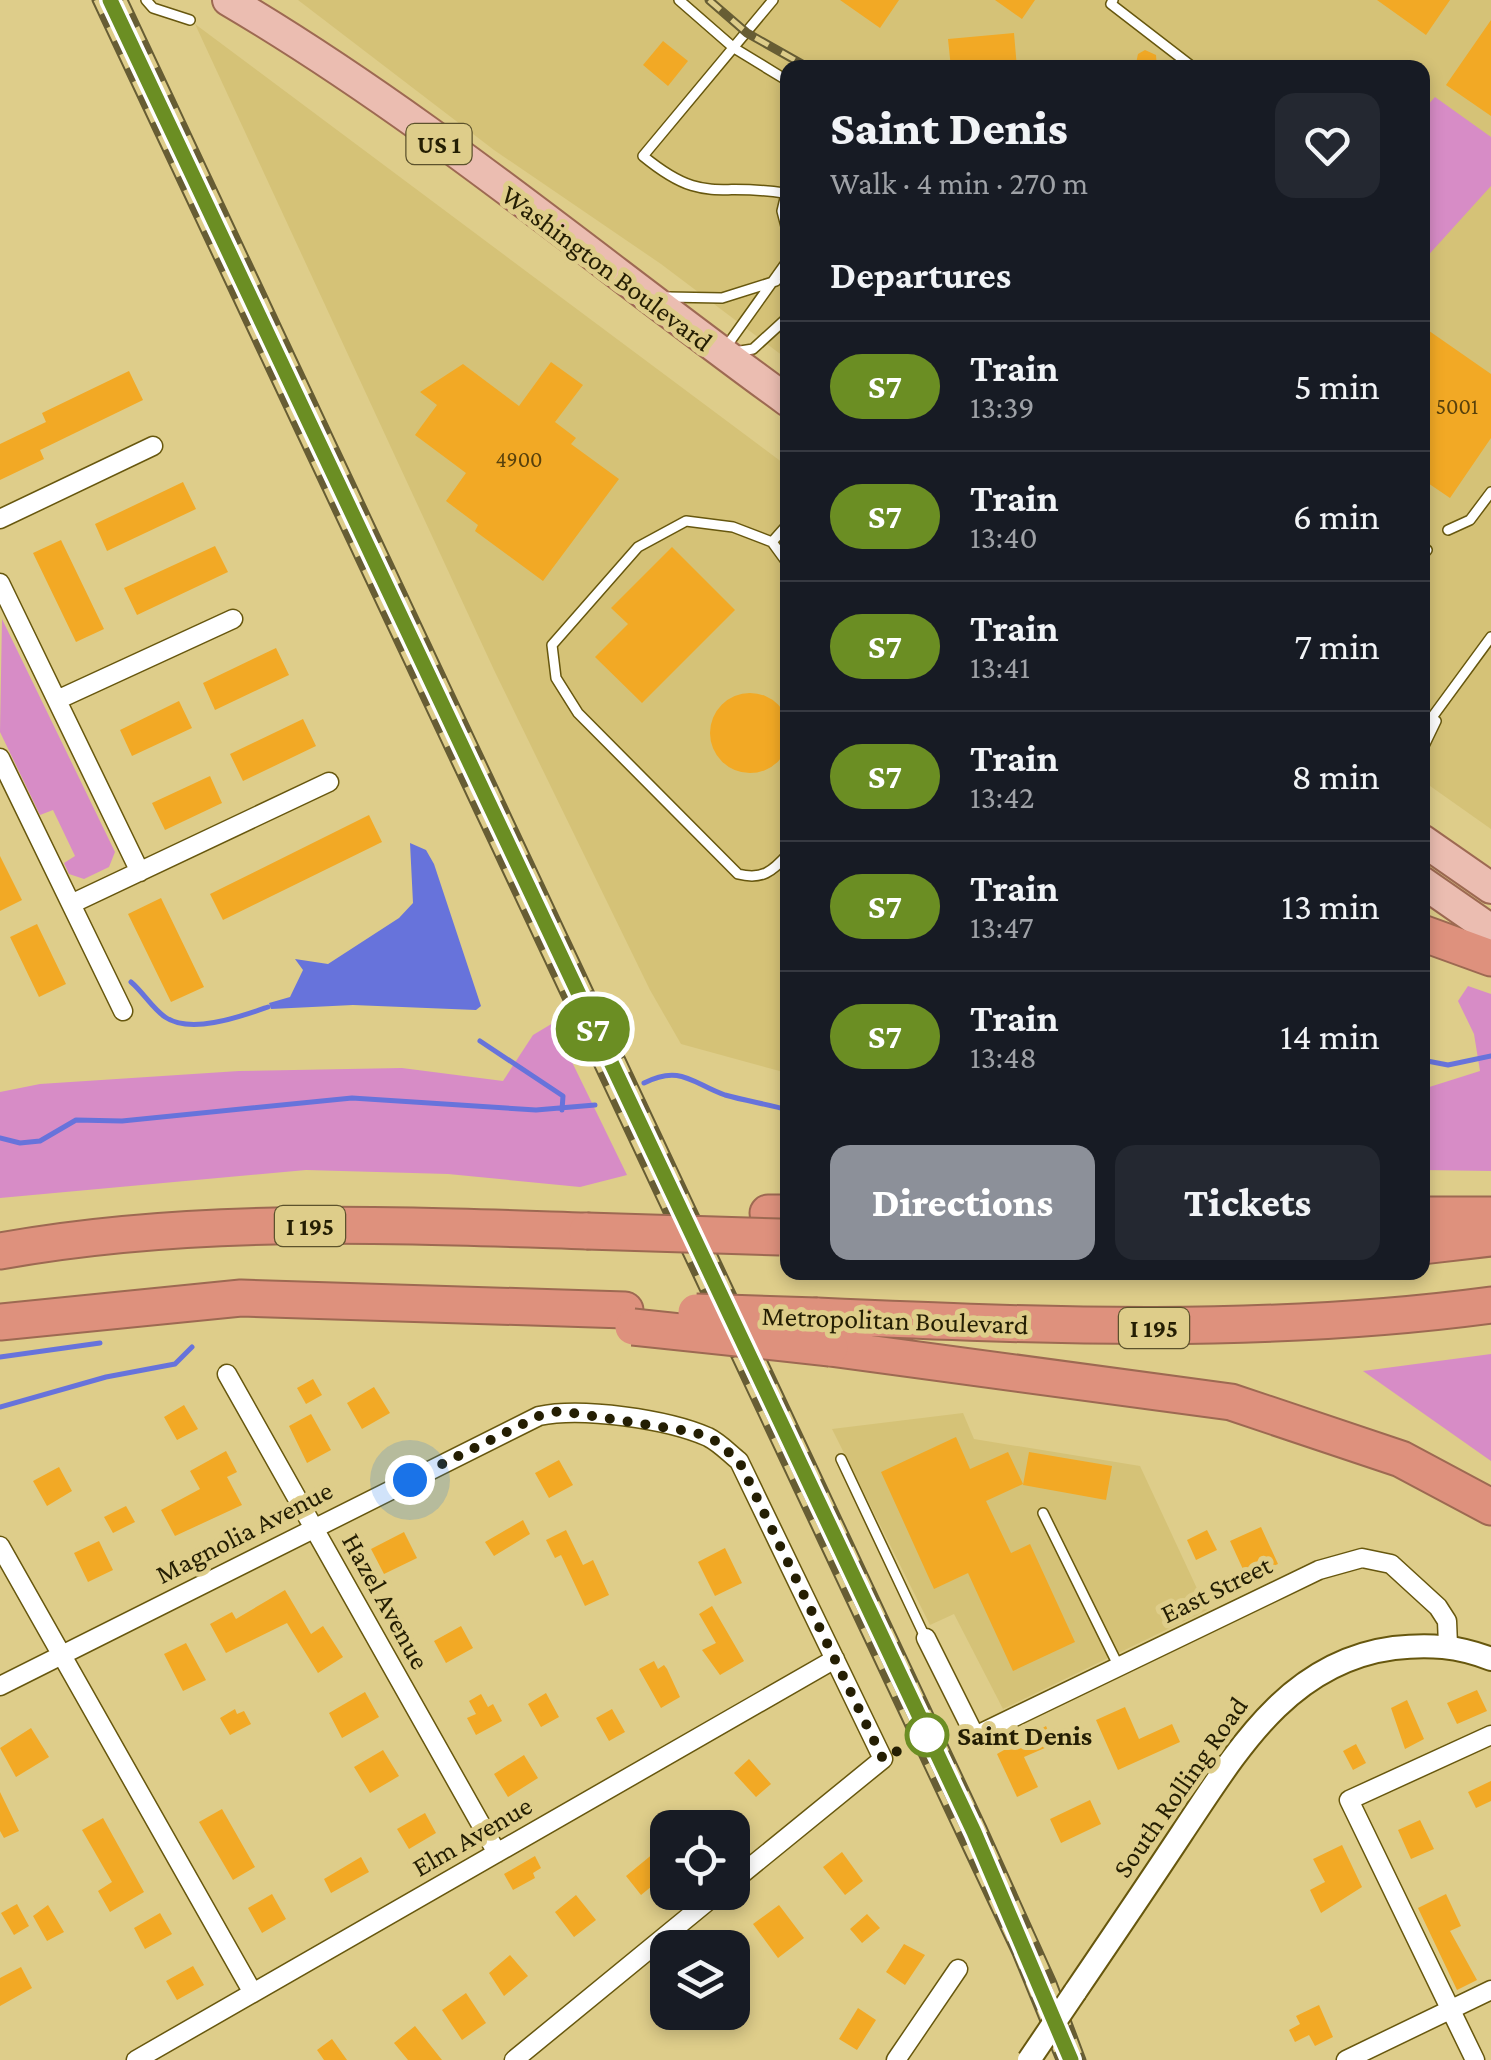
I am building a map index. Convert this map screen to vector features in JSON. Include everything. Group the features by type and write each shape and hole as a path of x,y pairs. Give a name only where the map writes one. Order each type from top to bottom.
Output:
{"highway":[{"path":"1430,936 1491,958"},
{"path":"1430,1215 1491,1215"},
{"name":"I 195","path":"17,1248 237,1227 582,1220 780,1225"},
{"path":"1430,1245 1491,1238"},
{"name":"Metropolitan Boulevard","path":"0,1322 227,1298 410,1301 823,1332 1302,1325 1491,1306"},
{"path":"823,1332 1232,1402 1401,1460 1491,1507"}],"main road":[{"name":"Washington Boulevard","path":"228,0 305,47 780,395"},
{"path":"1430,846 1491,888"},
{"path":"1430,888 1491,930"}],"street":[{"path":"0,519 153,446"},
{"path":"0,583 140,872"},
{"path":"57,700 232,618"},
{"path":"0,758 5,779 20,799 123,1011"},
{"path":"71,904 330,782"},
{"path":"0,808 20,799"},
{"name":"Hazel Avenue","path":"228,1374 497,1854"},
{"name":"Magnolia Avenue","path":"0,1686 539,1416 583,1412 694,1432 714,1440 739,1461 835,1659"},
{"path":"0,1546 253,1993"},
{"name":"East Street","path":"926,1638 975,1736 1319,1570 1362,1558 1391,1564 1426,1592 1447,1621 1448,1645"},
{"path":"1448,1645 1491,1659"},
{"name":"South Rolling Road","path":"1029,2060 1214,1784 1264,1717 1286,1695 1338,1661 1373,1651 1448,1645"},
{"path":"750,1867 883,1759 835,1659"},
{"name":"Elm Avenue","path":"136,2060 835,1659"},
{"path":"1475,2060 1350,1800 1491,1735"},
{"path":"514,2060 698,1910"},
{"path":"896,2060 958,1968"},
{"path":"1346,2060 1491,1990"}],"lane":[{"path":"146,0 153,8 190,20"},
{"path":"679,0 734,48 780,76"},
{"path":"773,0 643,156 671,180 704,191 746,186 780,189"},
{"path":"1110,1 1184,60"},
{"path":"721,353 780,274"},
{"path":"644,296 722,298 776,281"},
{"path":"721,353 754,349 780,325"},
{"path":"1448,530 1470,520 1491,492"},
{"path":"780,553 772,542 733,527 686,520 638,548 552,644 556,678 578,713 738,874 755,878 772,871 780,862"},
{"path":"772,542 780,533"},
{"path":"1430,722 1491,637"},
{"path":"1430,733 1441,709"},
{"path":"840,1459 926,1638"},
{"path":"1043,1513 1119,1667"}],"shaded area":[{"path":"298,0 1491,0 1491,829 1430,786 1430,60 780,60 780,354 661,264 494,150"},
{"path":"195,24 780,461 780,1071 681,1044 650,990 494,670"},
{"path":"1435,97 1491,137 1491,186 1430,253 1430,102"},
{"path":"2,619 115,852 109,867 84,879 69,874 64,863 75,856 53,810 40,815 0,732"},
{"path":"1468,986 1491,994 1491,1171 1430,1170 1430,1087 1480,1071 1474,1034 1458,1001"},
{"path":"553,1023 627,1175 580,1187 448,1174 306,1170 0,1198 0,1092 40,1084 239,1071 402,1068 503,1081 533,1035"},
{"path":"1491,1354 1491,1461 1363,1371"},
{"path":"963,1413 974,1439 1140,1466 1207,1610 1003,1709 954,1614 930,1625 832,1429"}],"water":[{"path":"410,843 426,850 434,864 481,1006 476,1010 353,1005 271,1009 269,1003 290,997 303,970 295,959 328,964 399,918 413,903"}],"building":[{"path":"840,0 899,0 880,28"},
{"path":"995,0 1035,0 1022,19"},
{"path":"1377,0 1450,0 1426,35"},
{"path":"1491,20 1491,116 1446,85"},
{"path":"1014,33 1016,60 950,60 948,39"},
{"path":"663,41 688,61 668,86 643,65"},
{"path":"1145,50 1156,55 1156,60 1137,60"},
{"path":"1430,332 1491,374 1491,438 1450,498 1430,484"},
{"path":"551,362 583,385 555,422 576,438 571,444 619,479 543,581 475,531 478,525 446,501 466,473 415,435 437,405 420,392 463,364 519,406"},
{"path":"129,371 143,400 40,450 44,459 0,480 0,444 46,422 42,413"},
{"path":"183,482 196,509 107,551 95,524"},
{"path":"61,540 104,629 76,642 33,553"},
{"path":"215,546 228,572 137,615 124,588"},
{"path":"672,547 735,610 642,703 595,657 628,624 611,608"},
{"path":"276,648 289,675 215,710 203,683"},
{"path":"750,693 765,696 778,705 778,761 765,770 750,773 735,770 722,761 713,748 710,733 713,718 722,705 735,696"},
{"path":"179,701 192,728 132,756 120,730"},
{"path":"303,719 316,746 243,781 230,754"},
{"path":"210,776 222,803 165,830 152,803"},
{"path":"369,815 382,842 223,920 210,894"},
{"path":"0,856 22,900 0,911"},
{"path":"161,898 204,987 171,1002 128,914"},
{"path":"37,924 66,984 39,997 10,937"},
{"path":"313,1379 322,1395 306,1404 297,1388"},
{"path":"374,1387 390,1413 362,1429 347,1403"},
{"path":"184,1405 198,1429 177,1440 164,1417"},
{"path":"311,1414 331,1450 307,1463 289,1426"},
{"path":"956,1437 970,1469 1008,1452 1023,1484 986,1501 1011,1553 1030,1544 1075,1642 1013,1671 968,1573 934,1589 881,1472"},
{"path":"226,1451 237,1472 227,1477 242,1505 175,1536 161,1510 200,1489 190,1471"},
{"path":"1029,1452 1112,1466 1106,1500 1023,1485"},
{"path":"559,1460 573,1485 549,1498 535,1473"},
{"path":"59,1467 72,1491 47,1506 33,1481"},
{"path":"126,1506 135,1522 113,1533 104,1517"},
{"path":"523,1520 530,1534 494,1556 485,1542"},
{"path":"1261,1527 1278,1564 1247,1578 1230,1541"},
{"path":"566,1530 583,1565 593,1560 609,1595 585,1606 561,1555 555,1558 546,1540"},
{"path":"1207,1530 1217,1550 1196,1560 1187,1540"},
{"path":"404,1532 417,1558 384,1574 371,1549"},
{"path":"99,1541 113,1570 88,1582 74,1553"},
{"path":"725,1548 742,1583 715,1596 698,1562"},
{"path":"285,1590 311,1634 323,1626 343,1657 318,1673 287,1623 226,1653 210,1624 232,1612 236,1619"},
{"path":"712,1606 744,1661 720,1675 702,1650 716,1643 699,1614"},
{"path":"461,1626 473,1648 446,1663 434,1641"},
{"path":"186,1643 206,1680 183,1691 164,1654"},
{"path":"654,1661 658,1669 664,1665 667,1669 680,1697 661,1708 639,1669"},
{"path":"1477,1690 1487,1711 1457,1724 1447,1703"},
{"path":"365,1692 379,1717 342,1738 329,1713"},
{"path":"546,1693 559,1717 541,1727 528,1704"},
{"path":"481,1694 488,1707 493,1704 502,1721 476,1735 467,1718 476,1714 469,1701"},
{"path":"1407,1700 1424,1739 1405,1749 1391,1708"},
{"path":"1125,1707 1139,1739 1172,1724 1180,1742 1118,1770 1096,1720"},
{"path":"235,1709 237,1714 244,1711 251,1724 230,1735 220,1718"},
{"path":"612,1709 625,1732 609,1741 596,1718"},
{"path":"1046,1726 1054,1744 1024,1757 1038,1787 1017,1797 997,1754"},
{"path":"31,1728 49,1757 16,1777 0,1748"},
{"path":"1356,1744 1366,1763 1353,1770 1343,1751"},
{"path":"383,1750 399,1776 370,1793 354,1767"},
{"path":"524,1755 538,1778 508,1797 494,1774"},
{"path":"749,1759 771,1784 756,1797 734,1773"},
{"path":"1491,1781 1491,1801 1476,1808 1468,1792"},
{"path":"0,1792 19,1831 4,1838 0,1831"},
{"path":"1090,1800 1101,1824 1061,1843 1050,1819"},
{"path":"222,1809 255,1867 233,1880 199,1822"},
{"path":"425,1813 436,1833 409,1849 397,1829"},
{"path":"103,1818 144,1892 110,1912 98,1891 112,1882 82,1830"},
{"path":"1420,1820 1434,1849 1411,1859 1398,1830"},
{"path":"1342,1845 1362,1887 1321,1913 1310,1890 1325,1882 1313,1859"},
{"path":"842,1852 863,1881 845,1895 823,1867"},
{"path":"535,1856 541,1868 533,1873 535,1878 513,1890 504,1874"},
{"path":"650,1856 650,1888 641,1895 626,1876"},
{"path":"361,1857 369,1872 331,1893 324,1879"},
{"path":"272,1894 286,1919 262,1933 248,1908"},
{"path":"1446,1894 1461,1926 1450,1931 1477,1980 1457,1990 1418,1908"},
{"path":"576,1895 596,1920 574,1937 555,1912"},
{"path":"17,1904 29,1926 14,1935 1,1913"},
{"path":"48,1905 64,1932 47,1941 33,1916"},
{"path":"779,1905 804,1938 778,1958 753,1924"},
{"path":"160,1913 172,1934 145,1949 134,1928"},
{"path":"867,1914 880,1928 862,1943 850,1929"},
{"path":"904,1944 925,1955 905,1985 886,1972"},
{"path":"510,1955 528,1976 504,1996 489,1973"},
{"path":"193,1966 204,1985 177,2000 166,1981"},
{"path":"21,1967 32,1988 0,2006 0,1978"},
{"path":"466,1993 486,2023 462,2040 442,2010"},
{"path":"1319,2005 1333,2037 1315,2046 1309,2035 1295,2042 1289,2030 1300,2024 1296,2016"},
{"path":"858,2008 876,2020 857,2050 839,2039"},
{"path":"415,2026 442,2060 408,2060 394,2043"},
{"path":"332,2039 347,2060 324,2060 317,2050"}],"waterway":[{"path":"131,982 160,1013 176,1022 217,1022 268,1007"},
{"path":"480,1041 563,1096 562,1110"},
{"path":"1430,1062 1448,1065 1491,1056"},
{"path":"644,1083 677,1076 725,1095 780,1108"},
{"path":"0,1138 20,1143 40,1141 76,1120 122,1121 352,1098 536,1110 595,1105"},
{"path":"0,1357 100,1343"},
{"path":"0,1407 106,1377 175,1364 192,1347"}],"railway":[{"path":"96,0 1016,1953 1060,2060"},
{"path":"124,0 983,1828 1053,1983 1082,2060"},
{"path":"709,0 747,33 795,60"}],"train":[{"name":"S7","path":"110,0 628,1107 974,1832 1071,2060"}],"place":[{"name":"Saint Denis","path":"927,1735"}],"route":[{"path":"410,1480 539,1416 560,1411 694,1432 714,1440 739,1461 883,1759 927,1735"}]}
